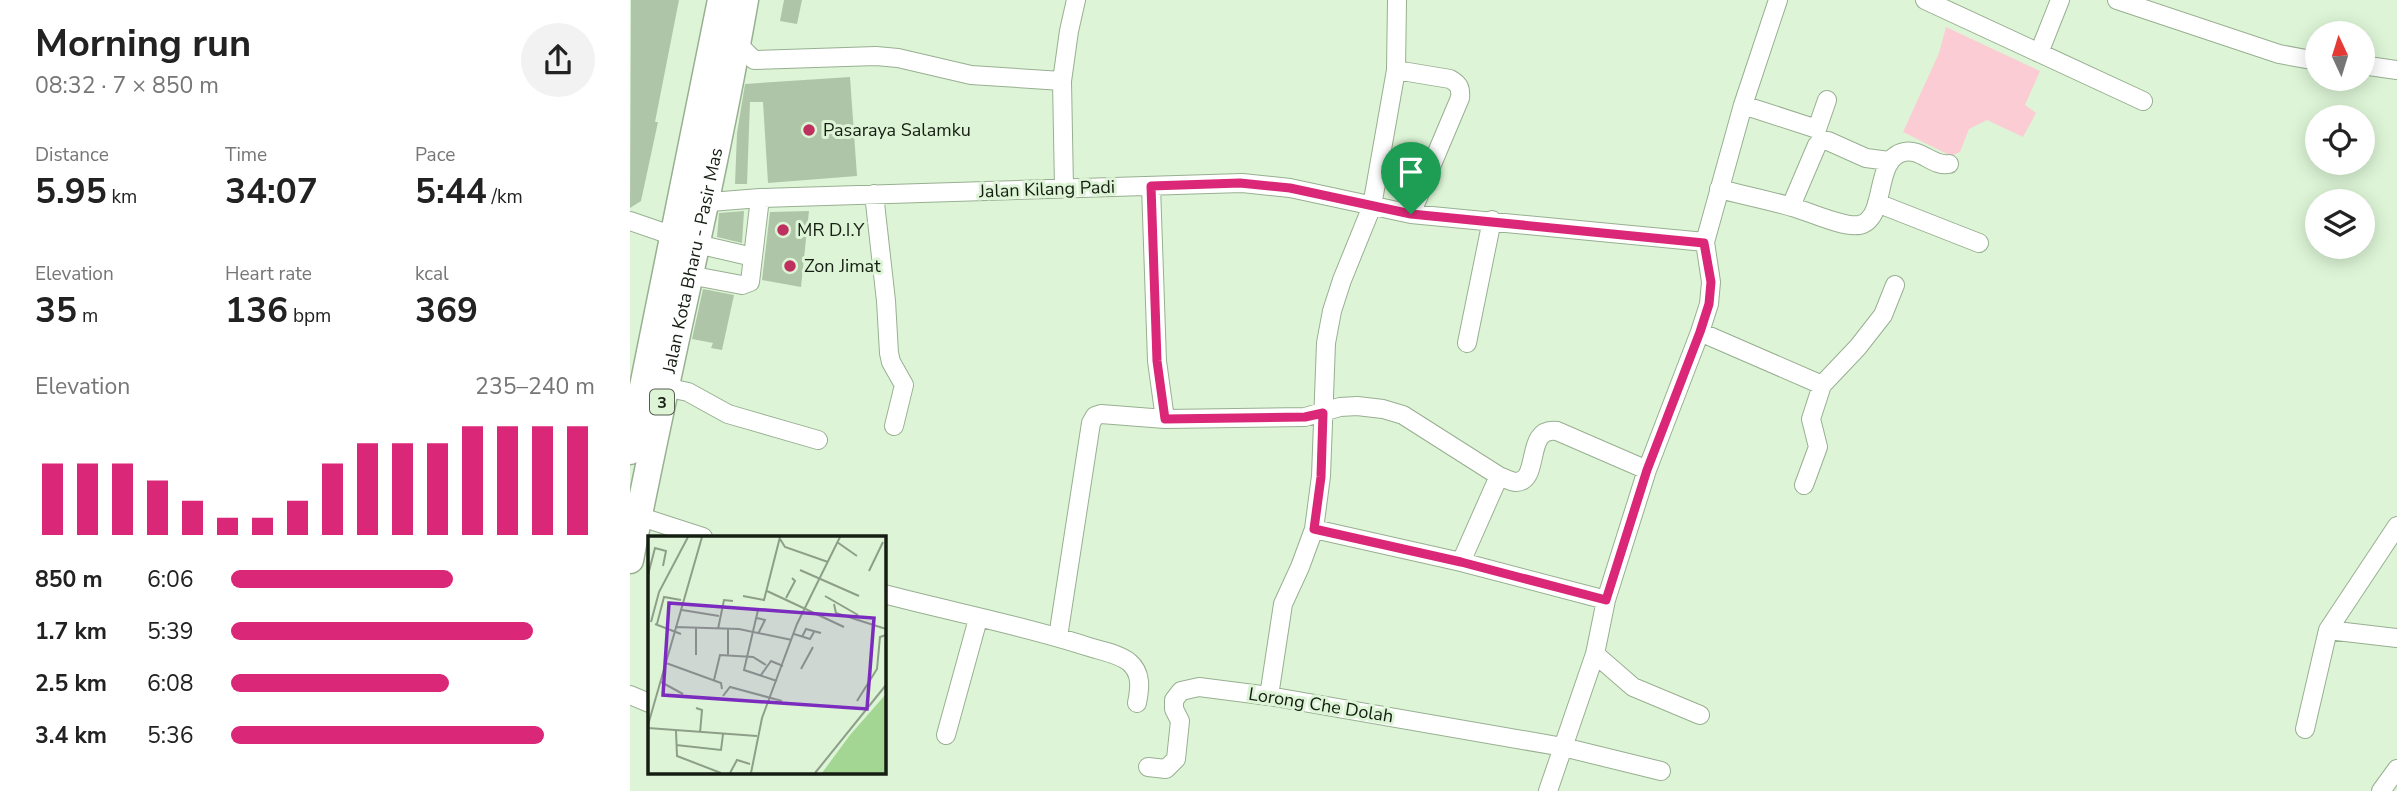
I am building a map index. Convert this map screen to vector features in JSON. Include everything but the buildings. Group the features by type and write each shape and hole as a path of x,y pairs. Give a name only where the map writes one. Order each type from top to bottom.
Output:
{"highway":[{"name":"Jalan Kota Bharu - Pasir Mas","path":"630,560 690,275 680,205 721,0"},
{"name":"Jalan Kota Bharu - Pasir Mas","path":"630,451 685,240 707,202 746,52 745,0"}],"street":[{"path":"1064,188 1062,81 1076,0"},
{"path":"1548,791 1595,654 1606,600 1647,470 1709,304 1711,282 1704,243 1743,105 1778,0"},
{"path":"1924,0 2143,101"},
{"path":"2039,53 2060,0"},
{"path":"2117,0 2280,54 2305,59"},
{"path":"1269,696 1283,604 1314,529 1321,477 1326,343 1332,311 1371,206 1396,70 1397,1"},
{"path":"746,52 898,58 971,75 1062,81"},
{"path":"2375,67 2397,70"},
{"path":"1396,70 1450,79 1457,83 1461,90 1411,214"},
{"path":"1743,105 1817,129 1827,100"},
{"path":"1791,206 1821,141 1828,141 1866,158 1889,161"},
{"path":"1718,188 1791,206 1850,225 1860,225 1869,220 1877,203 1889,161 1898,154 1911,151 1942,165 1949,164"},
{"name":"Jalan Kilang Padi","path":"680,205 760,198 1242,183 1290,188 1411,214 1704,243"},
{"path":"1151,186 1157,361 1165,419"},
{"path":"874,194 889,353 904,385 894,426"},
{"path":"690,275 742,285 750,282 760,198"},
{"path":"1877,203 1979,243"},
{"path":"1467,343 1492,220"},
{"path":"630,222 685,240 754,257"},
{"path":"1804,485 1818,447 1811,419 1822,385 1858,347 1883,315 1895,285"},
{"path":"1700,332 1822,385"},
{"path":"665,387 688,392 728,414 818,440"},
{"path":"1058,637 1091,423 1095,416 1101,414 1165,419 1305,417 1340,407 1357,406 1403,415 1499,476 1515,482 1524,479 1538,438 1543,432 1550,430 1647,470"},
{"path":"1461,562 1499,476"},
{"path":"638,516 700,536"},
{"path":"2305,729 2328,630 2397,526"},
{"path":"1314,529 1461,562 1606,600"},
{"path":"886,595 1058,637 1119,657 1130,663 1138,673 1138,703"},
{"path":"946,735 978,619"},
{"path":"2328,630 2397,638"},
{"path":"1595,654 1633,687 1700,715"},
{"name":"Lorong Che Dolah","path":"1148,767 1166,769 1177,756 1180,718 1173,704 1181,691 1199,687 1269,696 1563,747 1661,771"},
{"path":"630,695 648,703"},
{"path":"2381,791 2397,769"}],"shaded area":[{"path":"1946,27 2040,71 2025,105 2036,113 2023,137 1987,120 1969,129 1960,152 1951,156 1903,132 1939,53"}],"place":[{"name":"Pasaraya Salamku","path":"809,130"},
{"name":"MR D.I.Y","path":"783,230"},
{"name":"Zon Jimat","path":"790,266"}],"route":[{"path":"1240,183 1290,188 1411,214 1704,243 1711,282 1709,304 1647,470 1606,600 1461,562 1314,529 1321,477 1323,413 1305,417 1165,419 1157,361 1151,186 1240,183"}]}
